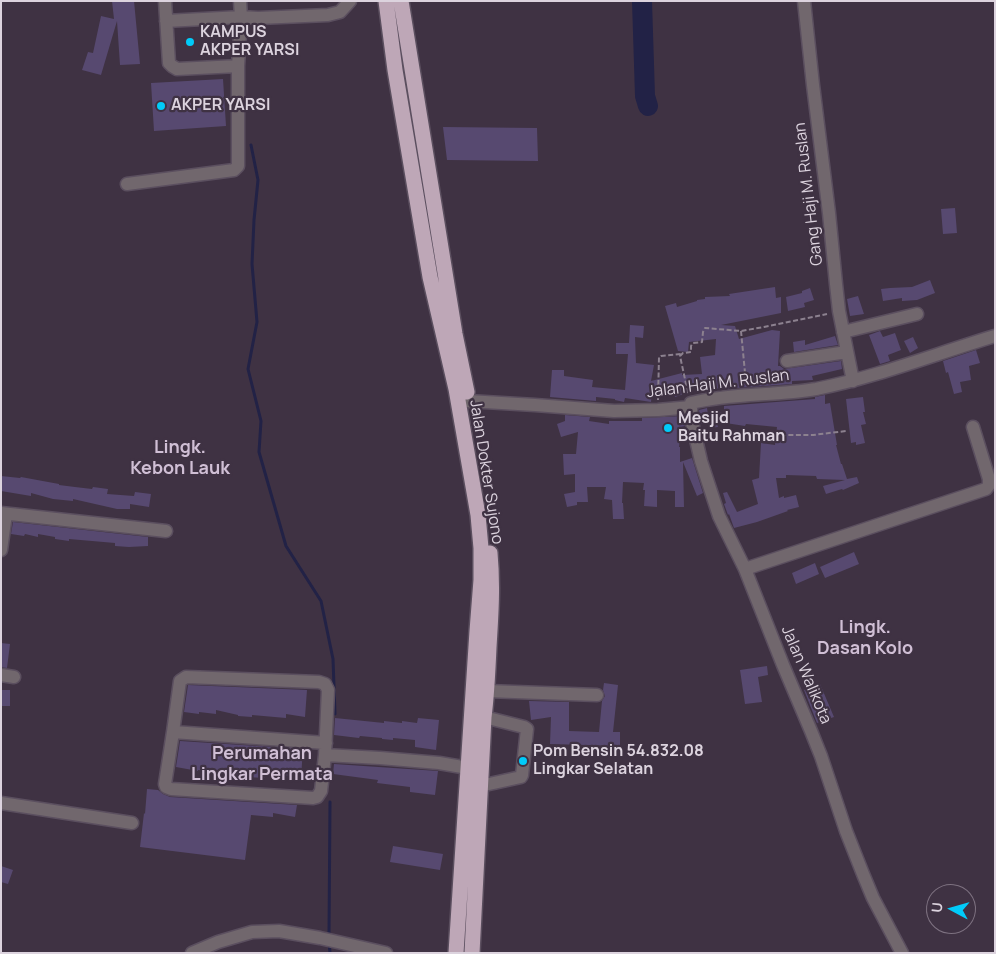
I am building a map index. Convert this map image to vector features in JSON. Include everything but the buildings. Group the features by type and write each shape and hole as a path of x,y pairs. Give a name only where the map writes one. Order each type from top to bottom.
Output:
{"highway":[{"name":"Jalan Dokter Sujono","path":"386,1 395,70 430,277 456,389 487,580 468,768 456,953"},
{"path":"400,1 455,334 483,488 489,540 487,691 480,786 472,953"},
{"path":"458,923 473,924"}],"street":[{"path":"165,1 169,62 172,66 177,68 238,66"},
{"path":"127,184 234,170 238,166 238,66 249,17 240,1"},
{"path":"166,21 328,16 340,12 350,1"},
{"name":"Gang Haji M. Ruslan","path":"804,1 839,311 853,381"},
{"path":"843,332 917,314"},
{"name":"Jalan Haji M. Ruslan","path":"468,401 608,410 658,410 691,405 713,399 806,390 853,381 995,336"},
{"path":"787,361 847,352"},
{"name":"Jalan Walikota","path":"691,405 691,418 717,512 745,569 818,748 846,831 873,898 902,953"},
{"path":"745,569 986,489 989,485 989,479 973,427"},
{"path":"1,550 4,514 166,531"},
{"path":"186,676 319,682 326,684 328,690 326,749 319,796 316,798 171,789 166,787 165,784 180,681 186,676"},
{"path":"487,691 597,695"},
{"path":"480,786 521,777 527,729 524,726 484,717"},
{"path":"172,732 326,749 342,755 468,768"},
{"path":"1,804 132,822"},
{"path":"192,953 218,942 252,932 279,931 336,941 386,953"}],"path":[{"path":"658,410 658,358 690,352 693,343 702,342 702,334 705,328 741,331 839,311"},
{"path":"741,331 747,395"},
{"path":"681,354 691,405"},
{"path":"696,438 813,435 846,431"}],"waterway":[{"path":"642,1 645,96 648,106"},
{"path":"251,145 258,180 252,264 257,322 248,369 261,421 259,452 286,546 321,601 333,659 335,714"},
{"path":"329,936 330,802"},
{"path":"329,942 330,953"}],"place":[{"name":"KAMPUS AKPER YARSI","path":"190,42"},
{"name":"AKPER YARSI","path":"161,106"},
{"name":"Mesjid Baitu Rahman","path":"668,428"},
{"name":"Pom Bensin 54.832.08 Lingkar Selatan","path":"523,761"}],"district":[{"name":"Lingk. Kebon Lauk","path":"180,458"},
{"name":"Lingk. Dasan Kolo","path":"865,638"},
{"name":"Perumahan Lingkar Permata","path":"262,764"}]}
